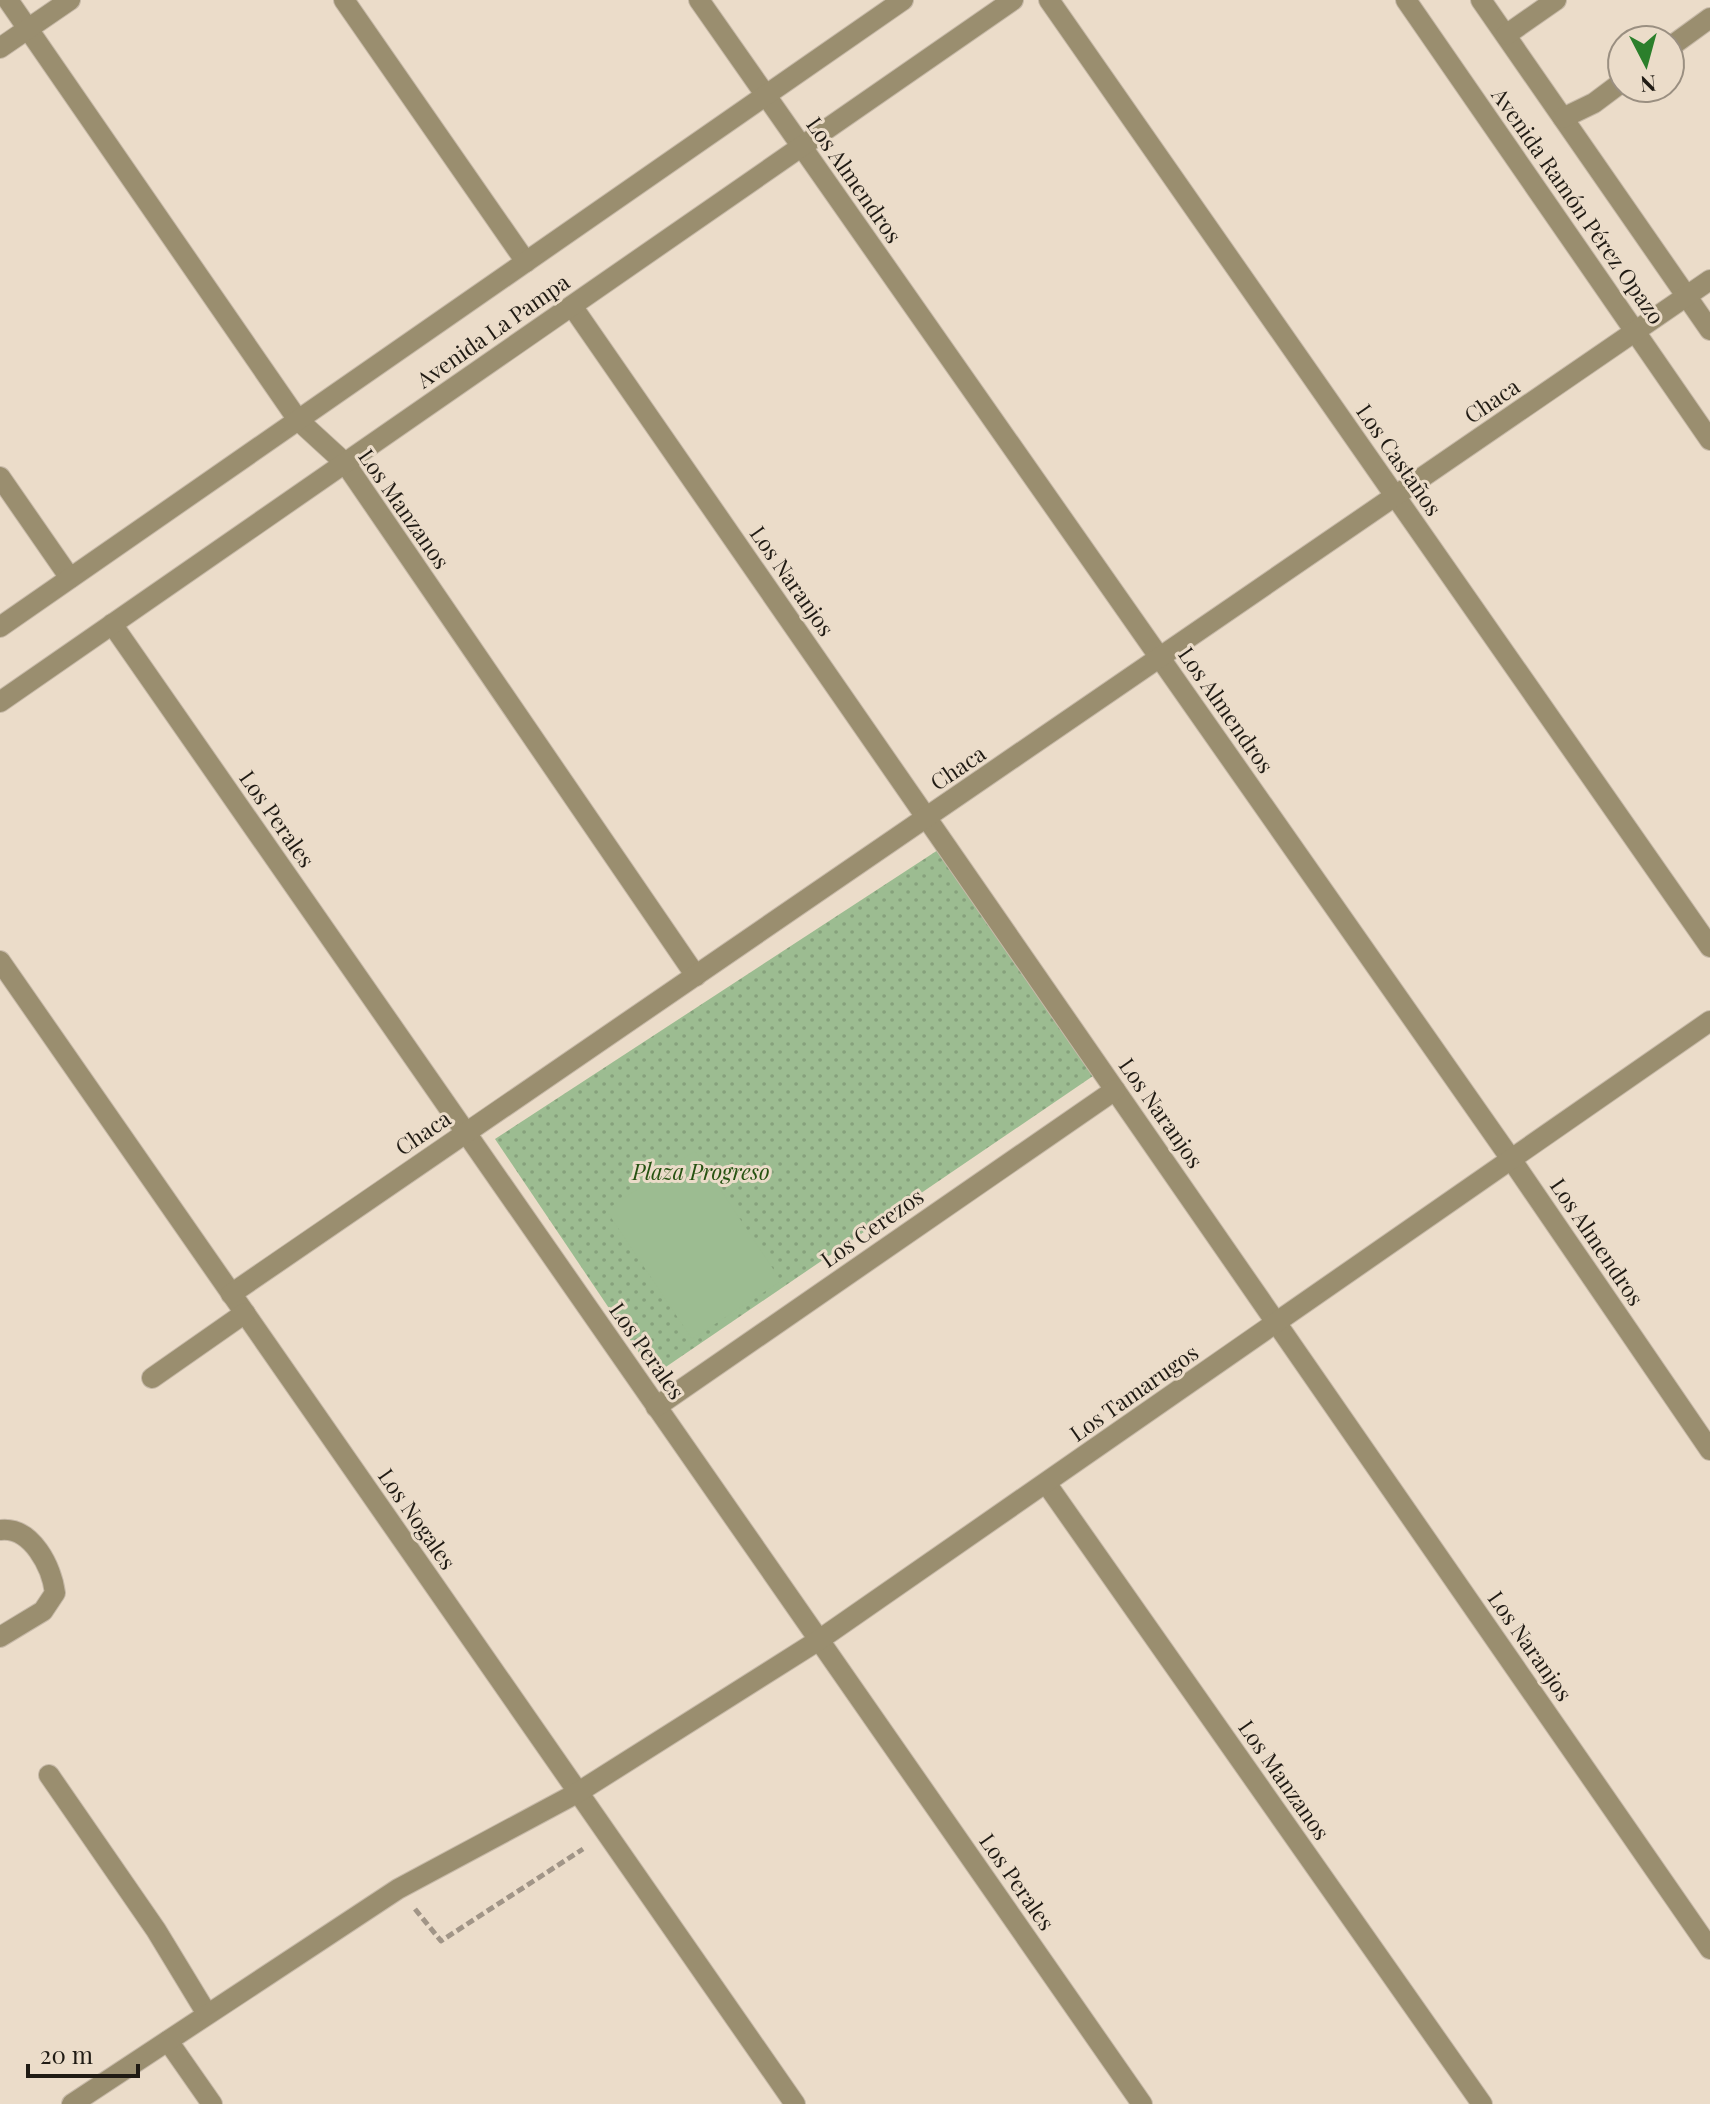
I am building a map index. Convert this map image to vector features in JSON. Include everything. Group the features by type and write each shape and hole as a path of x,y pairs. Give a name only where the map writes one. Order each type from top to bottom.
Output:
{"street":[{"name":"Los Manzanos","path":"8,0 298,420 345,463 696,976"},
{"path":"0,48 70,0"},
{"path":"344,0 526,262"},
{"name":"Los Almendros","path":"699,0 1511,1159 1710,1450"},
{"name":"Avenida La Pampa","path":"0,627 903,0"},
{"name":"Avenida La Pampa","path":"0,702 1013,0"},
{"name":"Los Castaños","path":"1049,0 1710,947"},
{"name":"Avenida Ramón Pérez Opazo","path":"1406,0 1710,440"},
{"name":"Avenida Ramón Pérez Opazo","path":"1481,0 1710,330"},
{"path":"1506,35 1556,0"},
{"path":"1686,35 1710,18"},
{"path":"1563,118 1606,94"},
{"name":"Chaca","path":"231,1294 1710,280"},
{"name":"Los Naranjos","path":"572,306 1710,1949"},
{"path":"0,477 70,578"},
{"name":"Los Perales","path":"112,624 1142,2104"},
{"name":"Los Nogales","path":"0,961 795,2104"},
{"name":"Los Tamarugos","path":"72,2104 398,1889 577,1793 819,1640 1710,1021"},
{"name":"Los Cerezos","path":"656,1407 1115,1090"},
{"path":"152,1378 245,1313"},
{"name":"Los Manzanos","path":"1046,1483 1482,2104"},
{"path":"0,1530 26,1537 52,1571 55,1593 43,1611 0,1637"},
{"path":"49,1775 156,1930 207,2014"},
{"path":"168,2041 212,2104"}],"path":[{"path":"398,1889 441,1941 607,1834"}],"green space":[{"name":"Plaza Progreso","path":"938,850 1093,1076 654,1375 495,1139"},
{"path":"695,1151 781,1281 692,1339 606,1210"}]}
